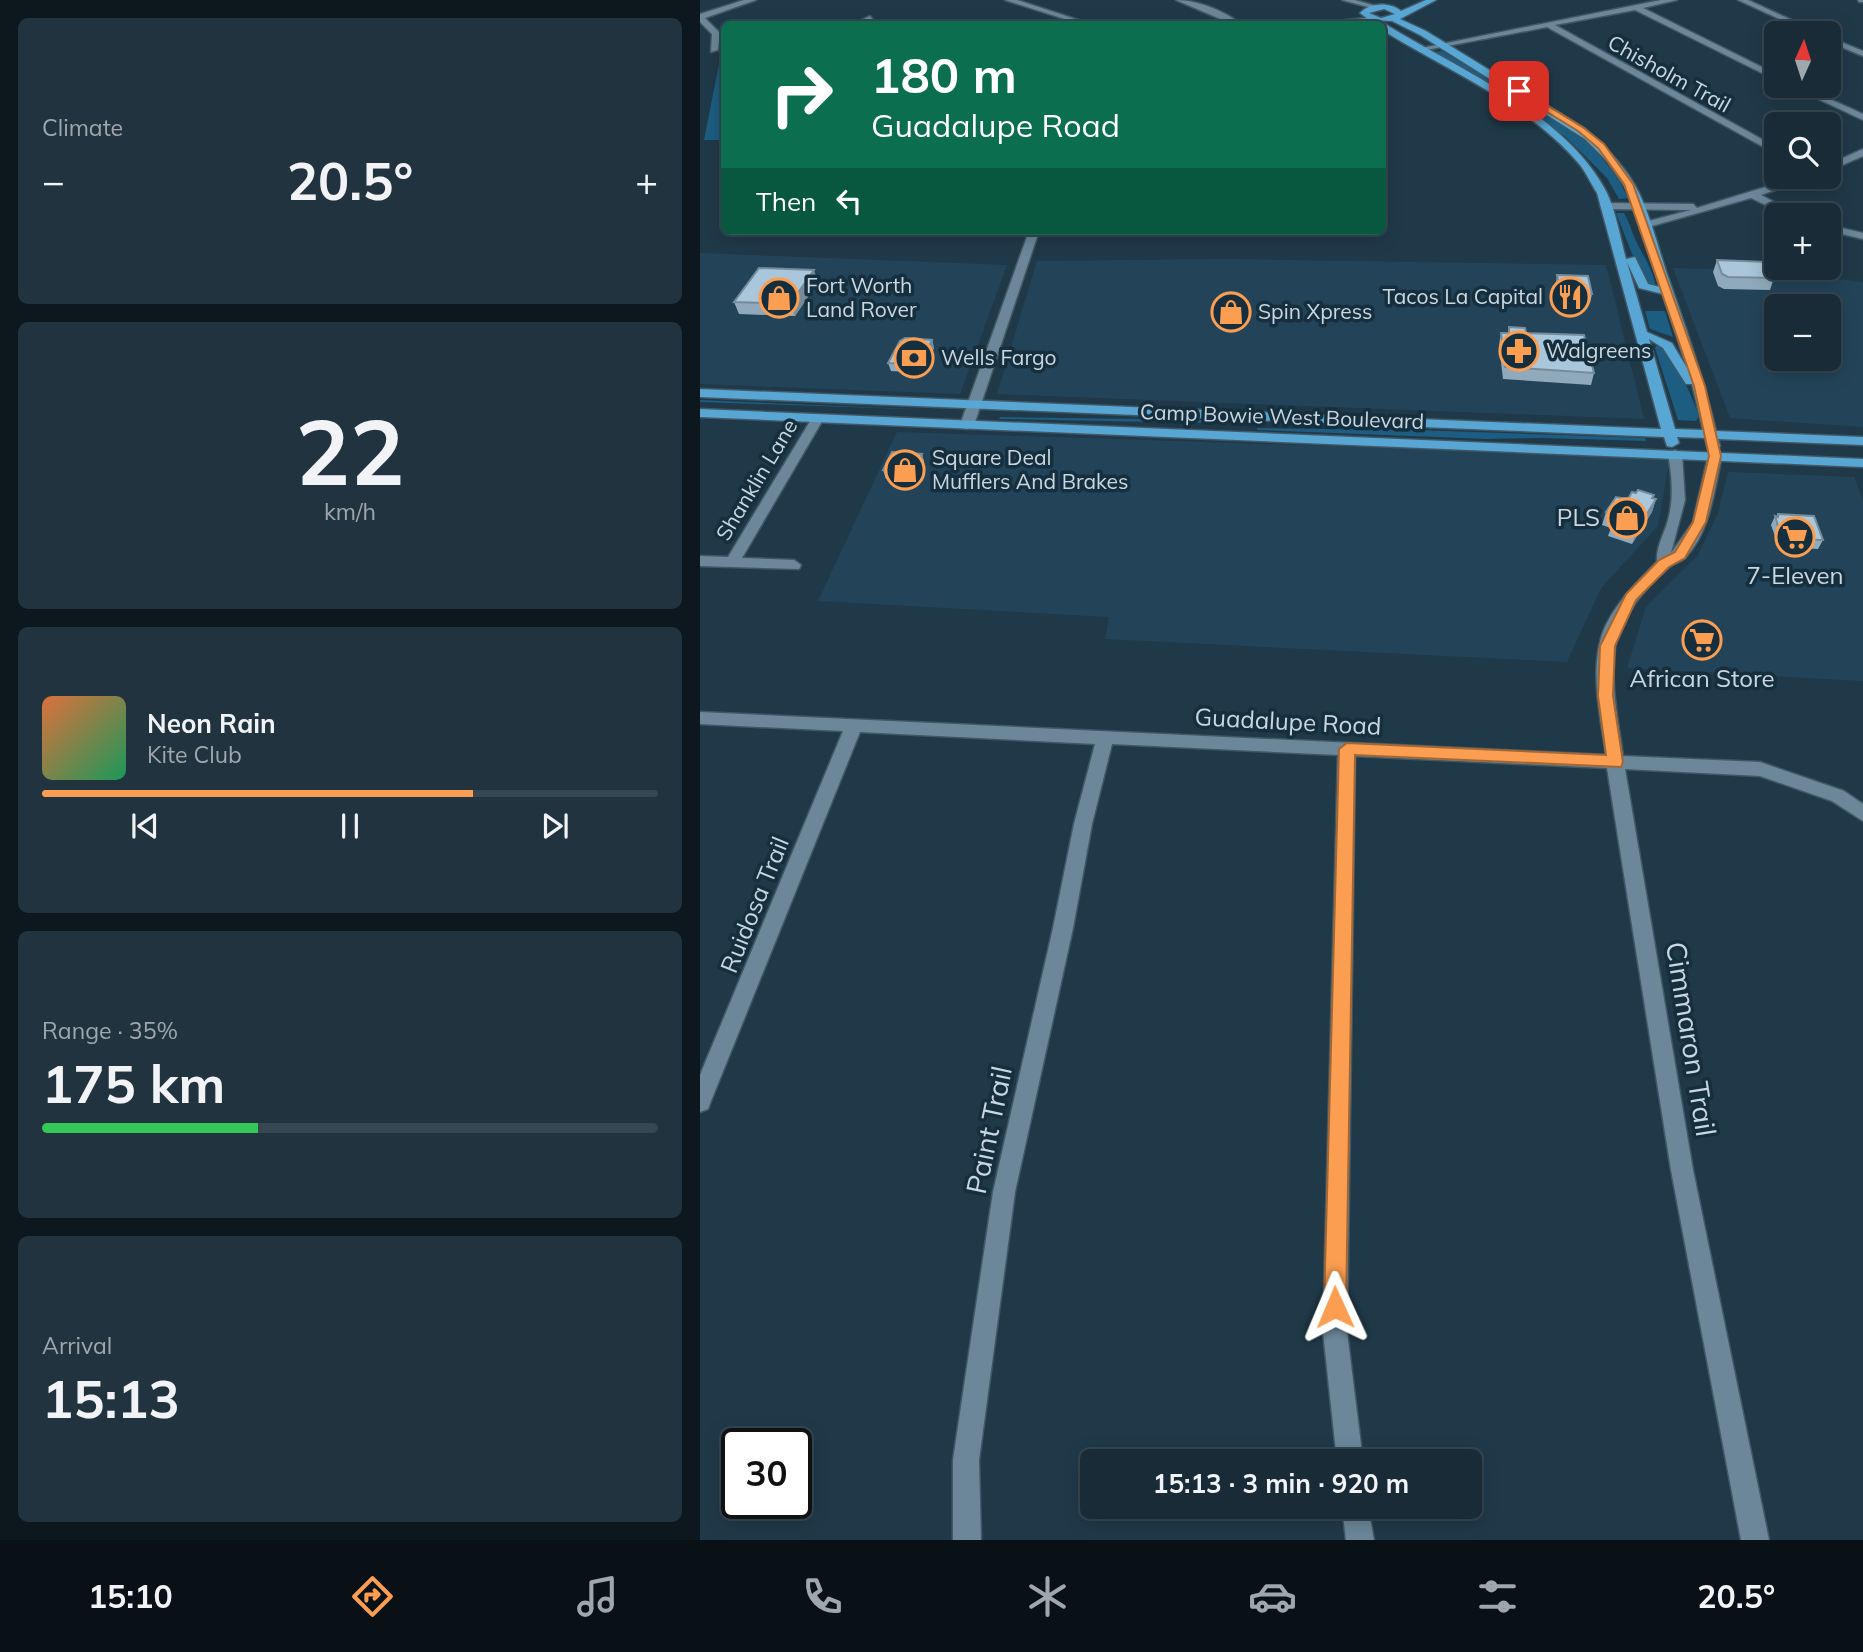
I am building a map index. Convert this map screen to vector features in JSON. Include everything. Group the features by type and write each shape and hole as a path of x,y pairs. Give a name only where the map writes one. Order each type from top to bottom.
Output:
{"main road":[{"path":"1381,21 1432,0"},
{"path":"1417,4 1416,19 1423,33"},
{"path":"1364,12 1379,8 1397,14"},
{"path":"1364,12 1378,21"},
{"path":"1397,14 1394,19 1423,33 1581,130 1601,146 1623,176 1645,225 1699,386 1715,456"},
{"path":"1386,26 1492,92 1558,138 1583,163 1602,193 1675,454"},
{"path":"1617,250 1628,255 1643,286 1668,292"},
{"path":"1641,334 1653,336 1668,344 1685,376 1699,386"},
{"name":"Camp Bowie West Boulevard","path":"700,393 1863,441"},
{"name":"Camp Bowie West Boulevard","path":"700,413 1863,463"},
{"path":"1233,436 1236,415"}],"street":[{"path":"714,50 716,33 700,18 752,0"},
{"path":"1009,0 1077,21"},
{"path":"1180,0 1231,21"},
{"path":"1346,0 1379,8"},
{"path":"1620,0 1764,71"},
{"path":"1421,49 1673,0"},
{"path":"1742,0 1788,21"},
{"path":"1336,1 1364,12"},
{"path":"1336,21 1364,12"},
{"path":"864,21 870,18"},
{"name":"Chisholm Trail","path":"1547,24 1764,144"},
{"path":"1841,44 1863,54"},
{"path":"700,50 721,50"},
{"path":"1821,98 1863,117"},
{"path":"1841,162 1863,152"},
{"path":"1645,225 1767,189"},
{"path":"1751,194 1769,203"},
{"path":"1605,206 1710,207"},
{"path":"1841,231 1863,236"},
{"path":"968,425 1033,235"},
{"name":"Shanklin Lane","path":"732,563 818,418"},
{"path":"1664,564 1662,546 1673,527 1680,494 1675,454"},
{"name":"Cimmaron Trail","path":"1715,456 1700,522 1680,555 1664,564 1631,598 1607,646 1606,696 1682,1170 1755,1540"},
{"path":"700,561 794,565"},
{"name":"Guadalupe Road","path":"700,718 1760,769 1838,796 1863,814"},
{"name":"Ruidosa Trail","path":"700,1101 854,725"},
{"name":"Paint Trail","path":"967,1540 966,1460 1004,1192 1063,928 1083,824 1105,737"},
{"path":"1347,749 1335,1332 1349,1449"},
{"path":"1357,1519 1360,1540"}],"shaded area":[{"path":"1442,51 1572,129 1594,149 1613,172 1628,198 1619,199 1607,178 1566,137 1435,52"},
{"path":"721,54 721,140 704,140"},
{"path":"1616,213 1624,213 1651,270 1656,287 1650,285 1638,269"},
{"path":"700,253 1007,265 960,394 700,384"},
{"path":"1226,259 1606,265 1644,419 997,394 1037,261"},
{"path":"1673,268 1764,270 1764,280 1841,279 1863,282 1863,427 1730,418"},
{"path":"1645,311 1665,311 1673,337 1650,329"},
{"path":"1657,345 1665,346 1680,371 1699,416 1696,421 1678,420 1655,348"},
{"path":"700,400 936,410 700,402"},
{"path":"999,419 1204,420 1203,423"},
{"path":"1257,428 1417,430 1645,438 1646,441 1487,439"},
{"path":"897,432 1670,457 1658,526 1601,588 1567,662 1105,639 1109,617 818,601"},
{"path":"1728,472 1854,477 1863,501 1863,681 1627,668 1646,607 1698,555 1718,513"}],"building":[{"path":"1717,260 1764,262 1764,278 1728,277 1722,274"},
{"path":"759,268 814,270 790,304 734,302"},
{"path":"1557,275 1588,276 1592,294 1561,293"},
{"name":"Walgreens","path":"1509,327 1525,328 1526,333 1584,335 1594,373 1505,367 1501,333 1509,333"},
{"path":"905,338 932,340 919,364 888,363 900,341"},
{"path":"892,452 922,454 913,472 883,470"},
{"path":"1638,490 1654,495 1652,498 1656,499 1636,532 1612,523 1617,516 1606,512 1616,497 1628,499 1632,492 1636,493"},
{"path":"1778,514 1814,516 1823,540 1782,539 1775,516 1778,517"}],"place":[{"name":"Tacos La Capital","path":"1570,297"},
{"name":"Fort Worth Land Rover","path":"779,298"},
{"name":"Spin Xpress","path":"1231,312"},
{"name":"Walgreens","path":"1519,351"},
{"name":"Wells Fargo","path":"914,358"},
{"name":"Square Deal Mufflers And Brakes","path":"905,470"},
{"name":"PLS","path":"1627,518"},
{"name":"7-Eleven","path":"1795,537"},
{"name":"African Store","path":"1702,640"}],"route":[{"path":"1335,1307 1347,749 1615,762 1606,696 1607,646 1615,625 1631,598 1664,564 1680,555 1700,522 1715,456 1699,386 1629,184 1601,146 1581,130 1519,91"}]}
